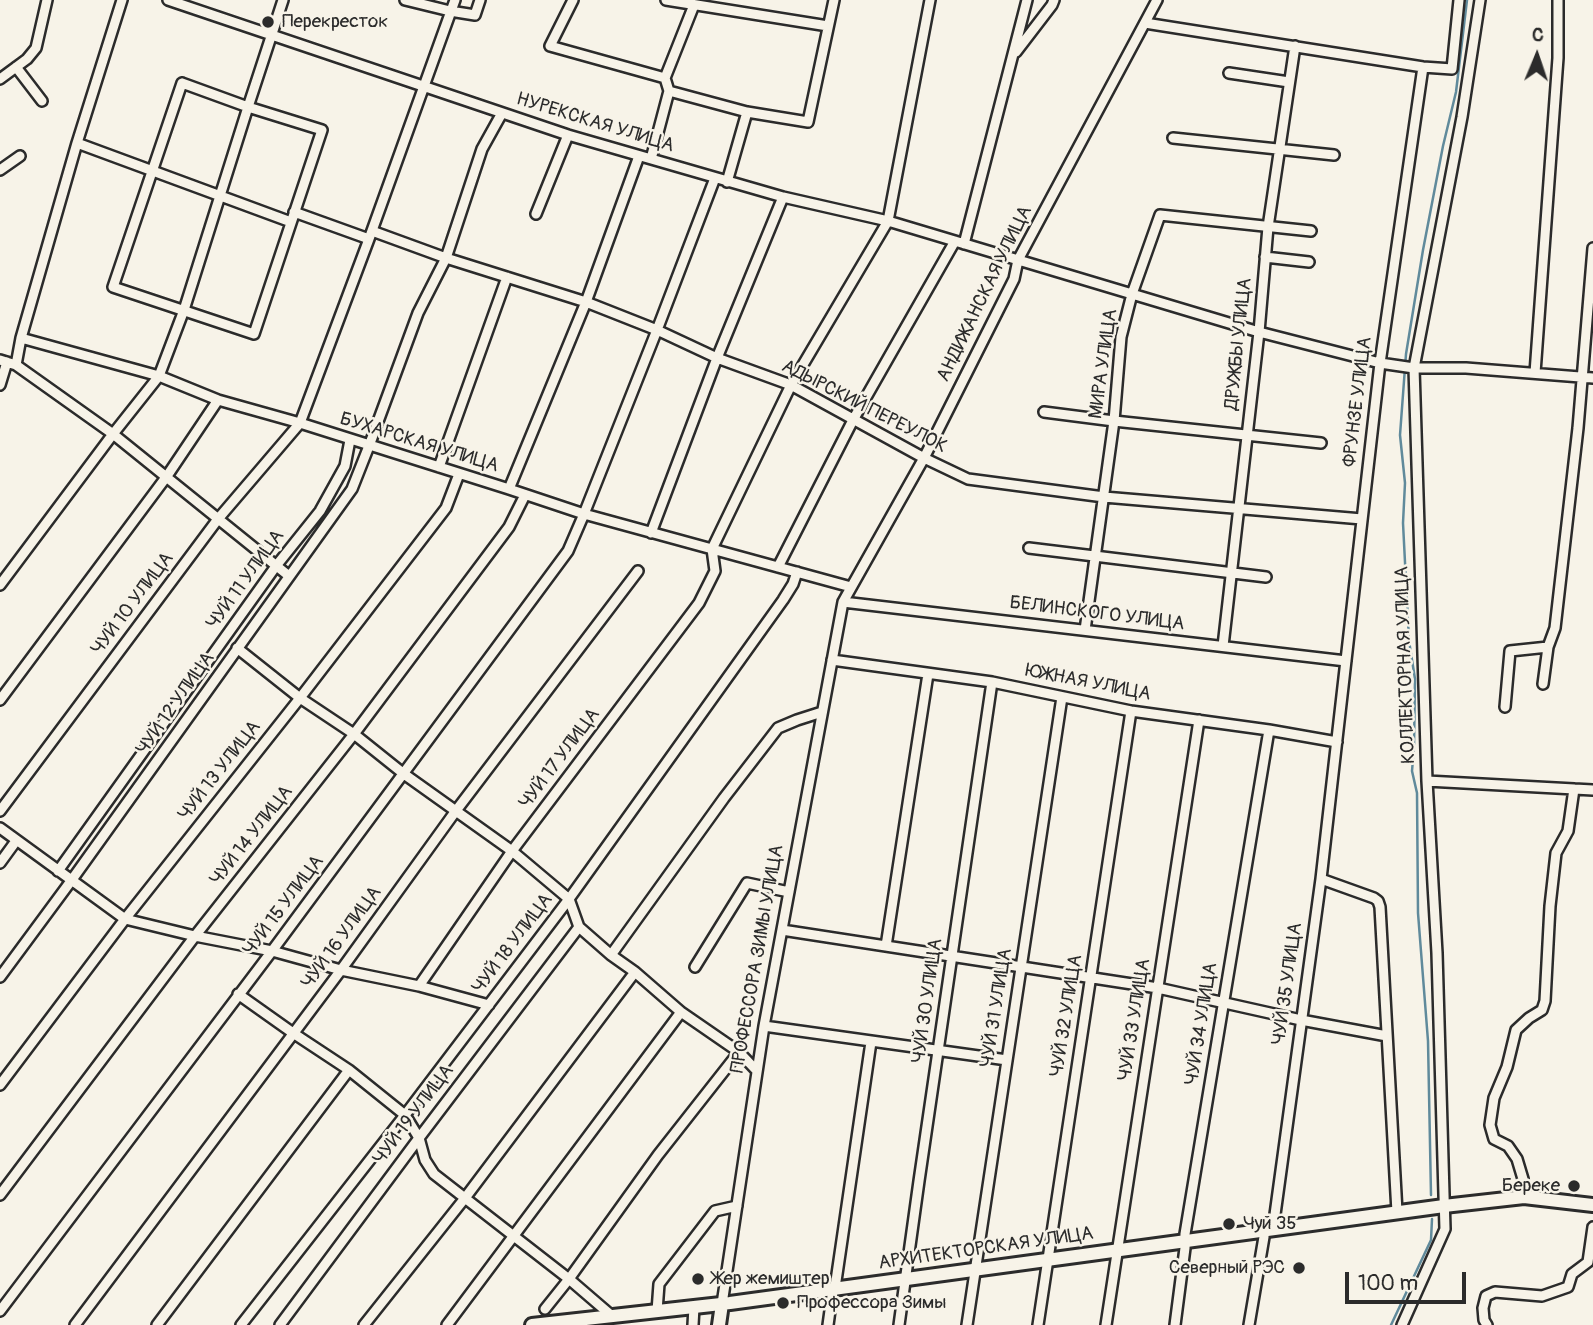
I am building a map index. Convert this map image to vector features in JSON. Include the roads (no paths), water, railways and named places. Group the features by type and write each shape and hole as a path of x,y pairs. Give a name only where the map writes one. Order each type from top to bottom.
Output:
{"street":[{"path":"0,79 27,59 36,48 47,0"},
{"path":"0,385 21,338 77,143 122,0"},
{"name":"НУРЕКСКАЯ УЛИЦА","path":"169,0 568,135 727,182 888,221 1259,332 1380,363 1414,368 1466,368 1593,378"},
{"path":"0,585 159,376 184,310 283,0"},
{"path":"405,0 475,15 480,0"},
{"path":"300,424 455,0"},
{"path":"573,0 550,46 665,78"},
{"path":"666,0 828,26"},
{"path":"669,91 747,112 808,122 834,0"},
{"path":"712,549 791,386 888,221 930,0"},
{"path":"778,567 853,420 959,243 1027,0"},
{"path":"1012,57 1054,0"},
{"name":"АНДИЖАНСКАЯ УЛИЦА","path":"843,602 924,458 1014,279 1018,260 1157,0"},
{"path":"1145,23 1423,67 1452,69 1459,0"},
{"name":"КОЛЛЕКТОРНАЯ УЛИЦА","path":"1402,1325 1445,1228 1414,368 1462,117 1480,0"},
{"path":"1535,373 1558,58 1558,0"},
{"path":"651,159 669,91 665,78 694,5"},
{"name":"ДРУЖБЫ УЛИЦА","path":"1223,646 1259,332 1268,227 1295,46"},
{"path":"16,67 42,101"},
{"name":"ФРУНЗЕ УЛИЦА","path":"1337,743 1380,363 1423,67"},
{"path":"1229,73 1289,82"},
{"path":"182,83 322,130 254,334 113,287 152,170 182,83"},
{"path":"727,182 747,112"},
{"name":"ЧУЙ 12 УЛИЦА","path":"0,977 352,488 418,313 446,258 482,149 502,113"},
{"path":"536,214 568,135"},
{"path":"1172,138 1334,155"},
{"path":"77,143 291,222"},
{"path":"0,170 20,156"},
{"path":"509,489 586,302 639,156"},
{"name":"ЧУЙ 15 УЛИЦА","path":"0,1311 272,951 568,551 715,178"},
{"path":"651,533 717,358 783,197"},
{"name":"АДЫРСКИЙ ПЕРЕУЛОК","path":"295,212 586,302 657,330 717,358 791,386 968,479 1104,497 1362,519"},
{"name":"МИРА УЛИЦА","path":"1085,630 1114,421 1121,337 1132,294 1160,215 1311,231"},
{"path":"1543,684 1548,647 1555,628 1578,428 1593,248"},
{"path":"1265,257 1309,262"},
{"path":"439,467 507,277"},
{"name":"БУХАРСКАЯ УЛИЦА","path":"21,338 159,376 218,400 584,514 851,587"},
{"path":"8,362 113,434 289,576"},
{"path":"0,700 167,476 218,400"},
{"path":"1044,412 1321,443"},
{"name":"ЧУЙ 10 УЛИЦА","path":"0,811 218,519 300,424"},
{"name":"ЧУЙ 11 УЛИЦА","path":"58,871 276,566 320,511 345,466 350,440"},
{"name":"ЧУЙ 13 УЛИЦА","path":"0,1085 125,919 446,508 459,474"},
{"name":"ЧУЙ 14 УЛИЦА","path":"0,1195 195,936 354,734 509,527 525,495"},
{"path":"1028,548 1266,578"},
{"name":"ЧУЙ 17 УЛИЦА","path":"419,986 512,851 699,603 715,571 712,549"},
{"name":"ЧУЙ 16 УЛИЦА","path":"75,1325 341,970 455,811 638,571"},
{"name":"ЧУЙ 18 УЛИЦА","path":"241,1325 405,1115 569,898 783,600 797,572"},
{"name":"БЕЛИНСКОГО УЛИЦА","path":"843,602 1346,661"},
{"name":"ПРОФЕССОРА ЗИМЫ УЛИЦА","path":"719,1325 764,1027 843,602"},
{"path":"1505,707 1510,651 1548,647"},
{"path":"237,648 300,698 354,734 404,774 512,851 569,898 579,927 681,1012 739,1052 757,1071"},
{"name":"ЮЖНАЯ УЛИЦА","path":"832,660 992,682 1131,711 1269,730 1337,743"},
{"path":"886,946 928,674"},
{"name":"ЧУЙ 30 УЛИЦА","path":"899,1325 992,682"},
{"name":"ЧУЙ 31 УЛИЦА","path":"967,1325 1062,696"},
{"name":"ЧУЙ 32 УЛИЦА","path":"1038,1325 1131,711"},
{"path":"611,955 778,728 822,712"},
{"name":"ЧУЙ 33 УЛИЦА","path":"1106,1325 1199,720"},
{"name":"ЧУЙ 34 УЛИЦА","path":"1175,1325 1185,1241 1269,730"},
{"name":"ЧУЙ 35 УЛИЦА","path":"1250,1325 1264,1237 1269,1230 1301,1020 1337,743"},
{"path":"1427,781 1593,790"},
{"path":"1524,1197 1523,1179 1517,1158 1508,1146 1494,1139 1490,1125 1494,1098 1507,1067 1516,1030 1542,1010 1545,1001 1556,853 1569,831 1574,789"},
{"path":"0,828 125,919 272,951 489,1005"},
{"path":"0,863 16,841"},
{"path":"1321,878 1374,898 1380,907 1397,1212"},
{"path":"695,967 747,883 789,892"},
{"name":"ЧУЙ 19 УЛИЦА","path":"280,1325 579,927"},
{"path":"782,930 1158,988 1387,1037"},
{"path":"364,1325 465,1198 635,972"},
{"path":"238,994 349,1070 405,1115 419,1138 425,1160 434,1174 616,1319"},
{"path":"447,1325 681,1012"},
{"path":"764,1027 1007,1059"},
{"path":"828,1325 871,1042"},
{"path":"545,1309 658,1155 739,1052"},
{"path":"157,1325 349,1070"},
{"name":"АРХИТЕКТОРСКАЯ УЛИЦА","path":"532,1325 616,1319 657,1311 1444,1206 1524,1197 1593,1205"},
{"path":"657,1311 659,1284 715,1211 737,1206"},
{"path":"1487,1325 1483,1308 1486,1296 1494,1292 1542,1296 1568,1287 1572,1274 1588,1262 1593,1227"},
{"path":"693,1325 694,1307"}],"waterway":[{"path":"1431,1195 1428,1041 1418,913 1417,793 1412,771 1415,679 1409,641 1403,523 1405,483 1400,435 1406,354 1423,250 1456,92 1467,0"},
{"path":"1391,1325 1431,1240 1432,1219"}],"place":[{"name":"Перекресток","path":"268,22"},
{"name":"Береке","path":"1574,1186"},
{"name":"Чуй 35","path":"1229,1224"},
{"name":"Северный РЭС","path":"1299,1268"},
{"name":"Жер жемиштер","path":"698,1279"},
{"name":"Профессора Зимы","path":"783,1303"}]}
